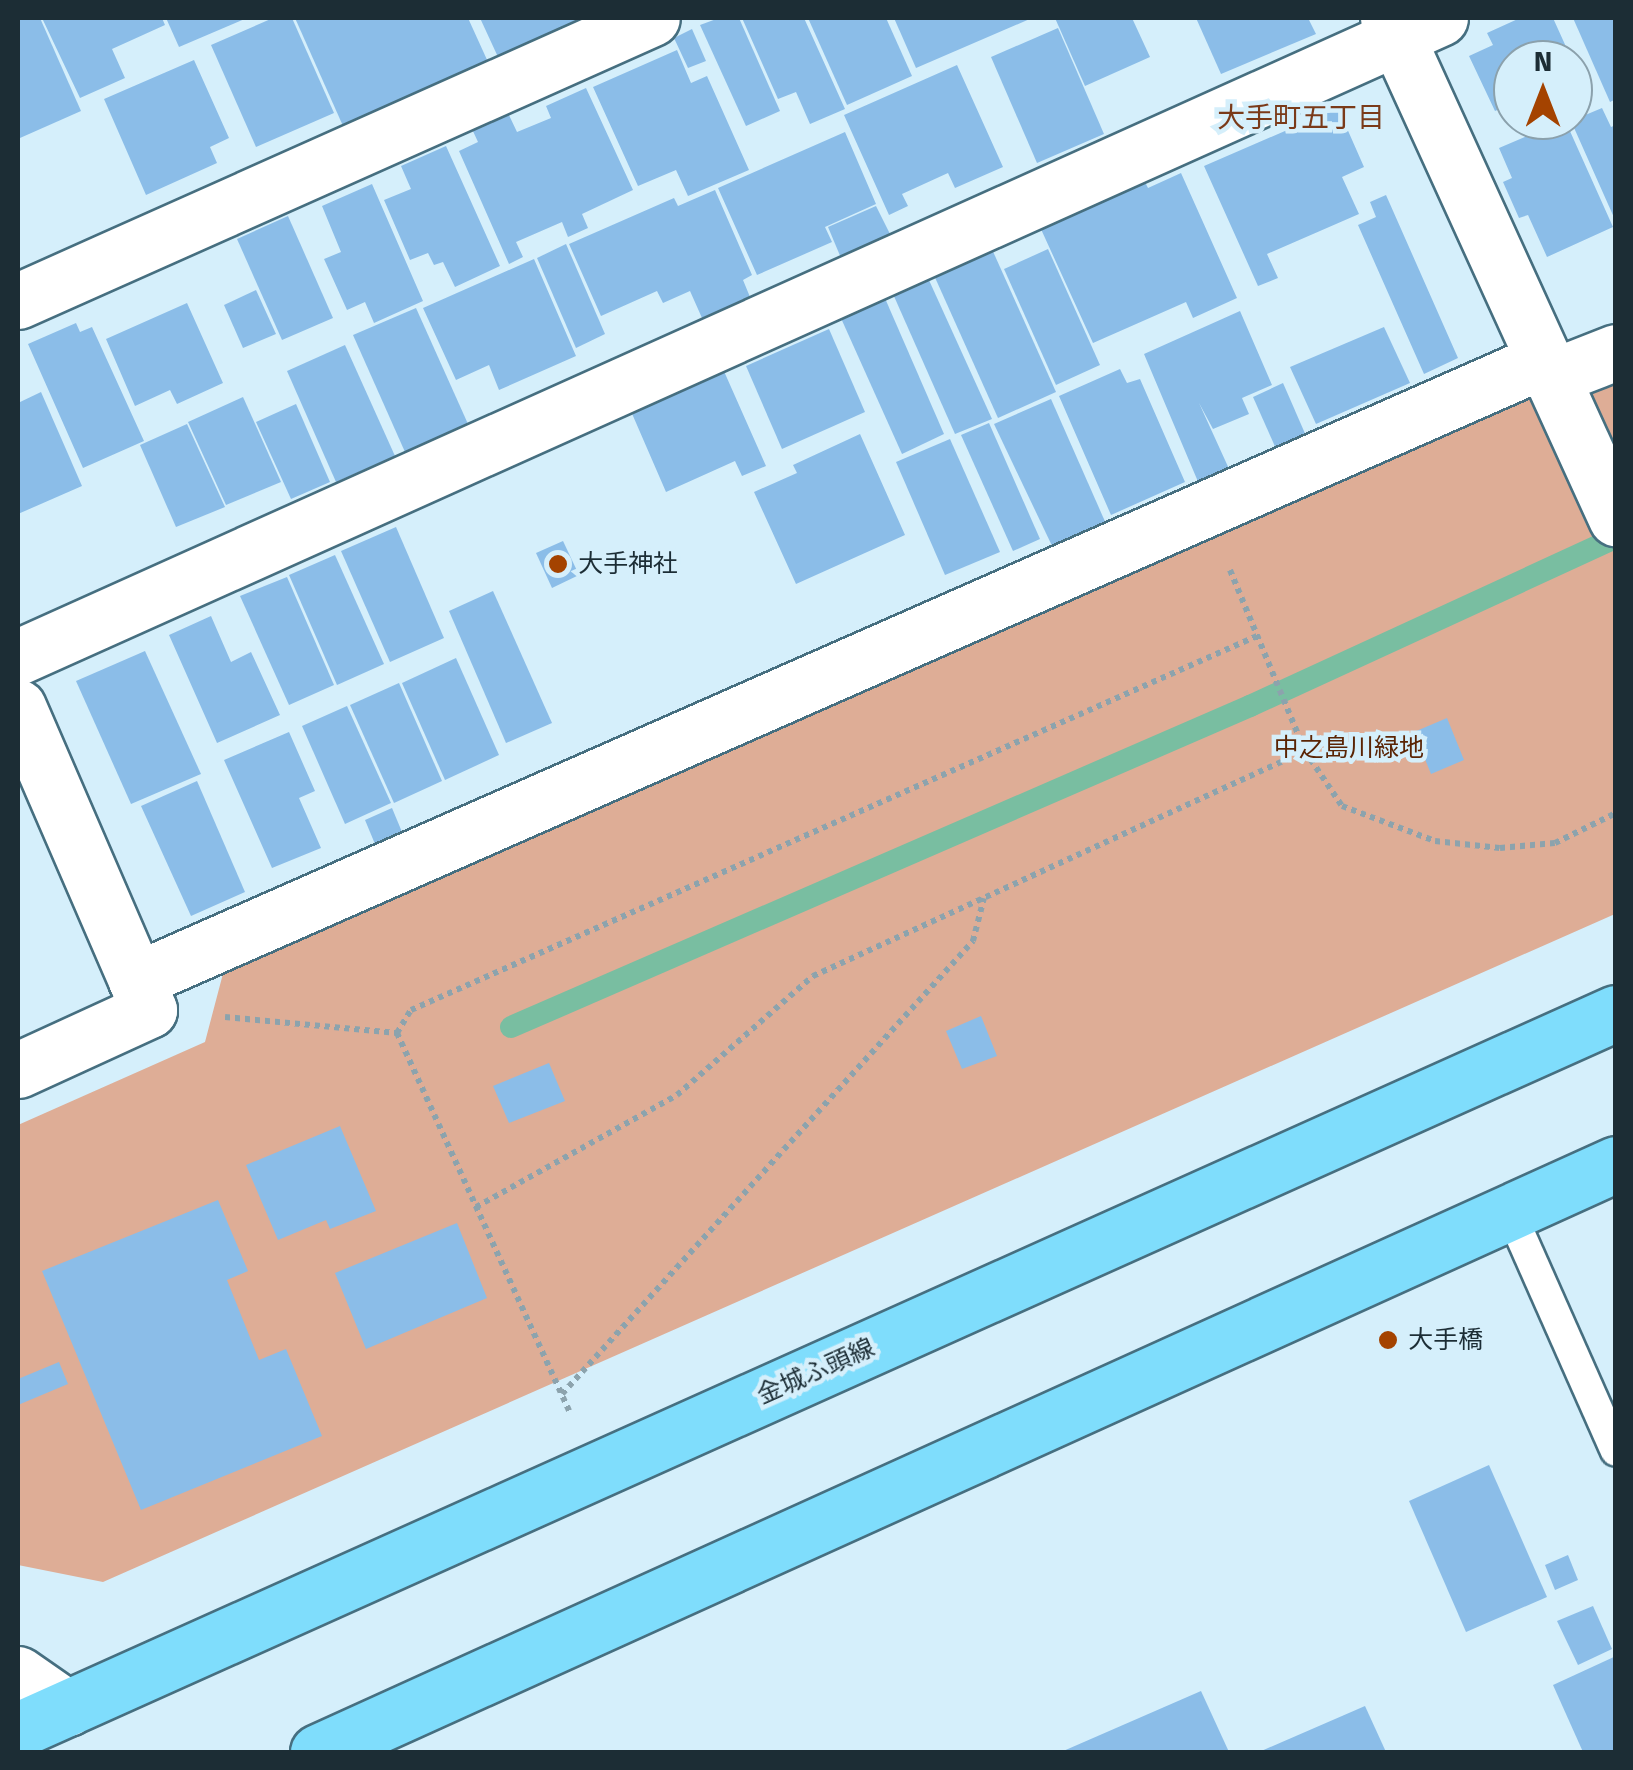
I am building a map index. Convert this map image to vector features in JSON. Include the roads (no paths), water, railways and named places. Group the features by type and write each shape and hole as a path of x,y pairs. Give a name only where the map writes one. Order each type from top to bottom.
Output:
{"main road":[{"name":"金城ふ頭線","path":"18,1730 1616,1014"},
{"path":"318,1752 1616,1164"}],"street":[{"path":"18,302 652,18"},
{"path":"18,657 1408,24 1548,369 1616,518"},
{"path":"18,1070 142,995 1204,509 1548,369 1616,352"},
{"path":"18,707 142,995"},
{"path":"18,1674 67,1708"}],"lane":[{"path":"1510,1212 1616,1451"}],"waterway":[{"path":"511,1027 1250,706 1616,538"}],"place":[{"name":"大手神社","path":"558,564"},
{"name":"大手橋","path":"1388,1340"}],"district":[{"name":"大手町五丁目","path":"1301,118"}],"park label":[{"name":"中之島川緑地","path":"1349,748"}]}
